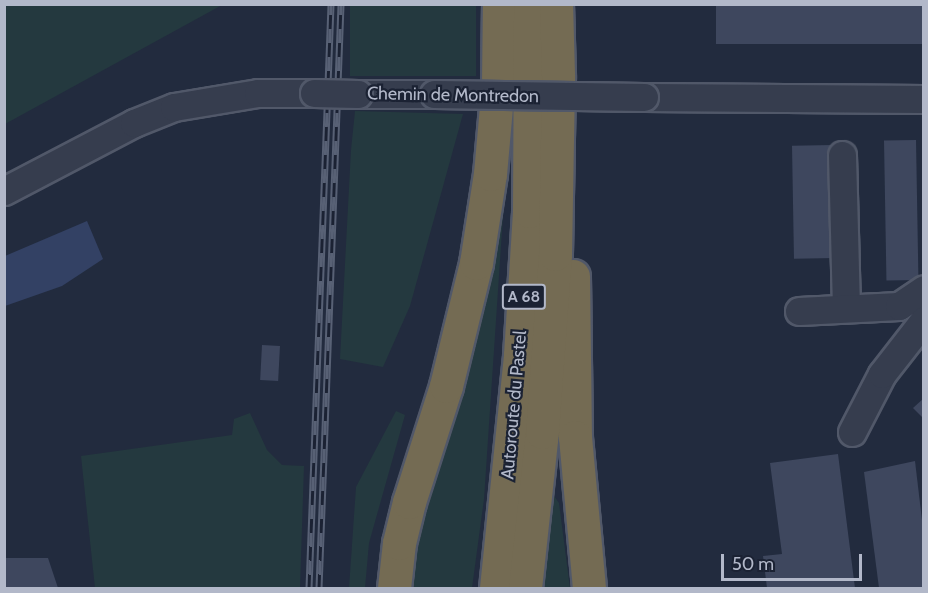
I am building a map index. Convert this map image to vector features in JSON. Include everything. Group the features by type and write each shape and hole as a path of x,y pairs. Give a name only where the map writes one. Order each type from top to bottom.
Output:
{"highway":[{"path":"394,588 399,543 409,502 446,386 476,263 490,174 498,84 499,4"},
{"name":"Autoroute du Pastel","path":"496,588 520,355 529,211 530,4"},
{"name":"Autoroute du Pastel","path":"525,588 542,432 555,254 558,75 556,4"},
{"path":"576,4 578,72 573,295 575,437 589,588"}],"street":[{"name":"Chemin de Montredon","path":"4,191 134,123 174,107 258,93 924,99"},
{"path":"842,155 846,308"},
{"path":"799,311 899,306 924,289"},
{"path":"852,432 882,374 924,320"}],"green space":[{"path":"5,4 222,4 222,5 5,124"},
{"path":"350,5 476,5 476,76 350,76"},
{"path":"355,111 463,114 410,306 383,367 340,359"},
{"path":"502,183 505,186 484,499 472,588 402,588"},
{"path":"396,411 405,415 369,543 365,588 349,588 356,487"},
{"path":"250,413 267,450 282,465 304,466 300,588 95,588 81,456 232,435 234,419"},
{"path":"554,496 559,503 570,588 541,588"}],"water":[{"path":"87,221 103,259 62,286 5,306 5,256"}],"building":[{"path":"716,4 924,4 924,44 716,44"},
{"path":"916,140 918,280 886,281 884,141"},
{"path":"833,145 835,258 794,259 792,146"},
{"path":"262,345 280,346 278,381 260,380"},
{"path":"924,398 924,419 913,408"},
{"path":"838,454 855,588 767,588 763,556 782,554 770,463"},
{"path":"915,461 924,537 924,588 879,588 864,472"},
{"path":"4,558 48,558 58,588 4,588"}],"railway":[{"path":"309,588 331,4"},
{"path":"319,588 341,4"}]}
